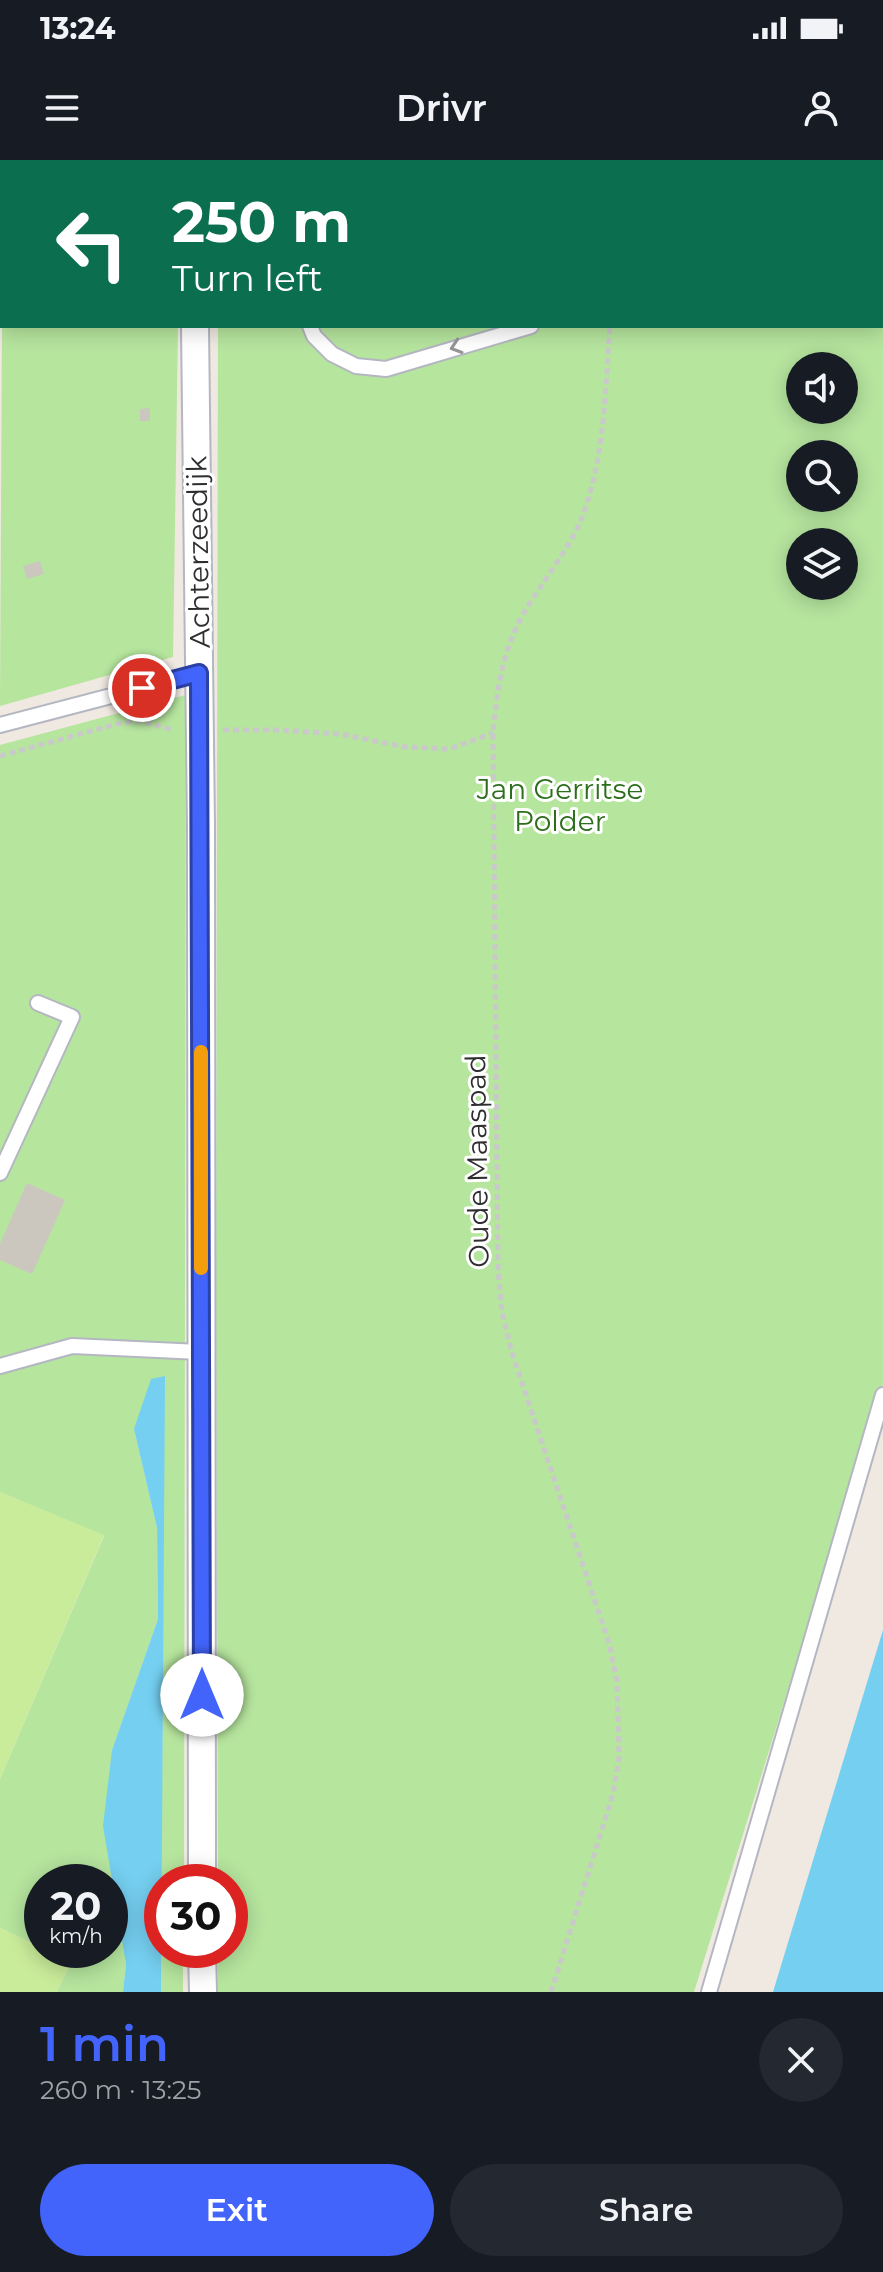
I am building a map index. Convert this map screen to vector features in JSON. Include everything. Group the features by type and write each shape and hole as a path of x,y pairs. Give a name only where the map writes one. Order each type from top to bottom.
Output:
{"street":[{"name":"Achterzeedijk","path":"195,328 200,730 202,1864"},
{"path":"202,1968 203,1992"}],"lane":[{"path":"311,328 314,336 332,354 356,366 386,369 524,328"},
{"path":"0,725 199,673"},
{"path":"0,1173 72,1017 38,1003"},
{"path":"0,1366 72,1346 200,1352"},
{"path":"709,1992 883,1395"}],"path":[{"name":"Oude Maaspad","path":"551,1992 613,1794 619,1758 619,1719 617,1681 609,1643 512,1353 502,1313 498,1269 493,733 497,688 505,654 520,620 579,525 591,491 599,454 610,328"},
{"path":"0,756 117,724 140,721 176,731 279,730 340,734 405,747 449,749 493,733"}],"green space":[{"path":"2,328 178,328 173,657 0,706"},
{"name":"Jan Gerritse Polder","path":"218,328 883,328 883,1384 694,1992 218,1992 218,1968 248,1968 248,1864 218,1864"},
{"path":"186,695 184,1864 162,1864 164,1377 134,1429 157,1528 158,1619 112,1750 119,1864 24,1864 24,1939 0,1928 0,1779 104,1536 0,1492 0,745"},
{"path":"0,1492 104,1535 0,1779"},
{"path":"0,1928 24,1939 24,1968 68,1968 57,1992 0,1992"},
{"path":"68,1968 126,1968 123,1992 57,1992"},
{"path":"161,1968 183,1968 183,1992 161,1992"}],"water":[{"path":"165,1376 162,1864 144,1864 144,1968 161,1968 161,1992 123,1992 128,1968 128,1864 109,1864 103,1826 112,1750 158,1619 157,1528 134,1429 151,1379"},
{"path":"883,1630 883,1992 773,1992"}],"building":[{"path":"150,408 150,421 140,421 140,409"},
{"path":"40,561 44,574 27,579 23,566"},
{"path":"27,1183 65,1200 32,1274 0,1260 0,1244"}],"slow traffic":[{"path":"201,1052 201,1268"}],"route":[{"path":"142,688 199,673 202,1695"}]}
